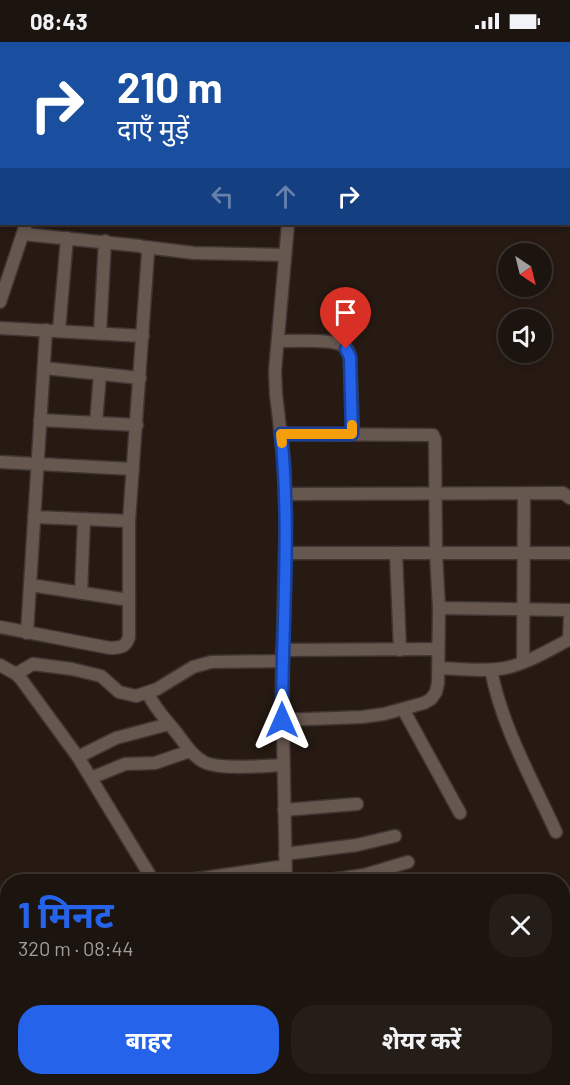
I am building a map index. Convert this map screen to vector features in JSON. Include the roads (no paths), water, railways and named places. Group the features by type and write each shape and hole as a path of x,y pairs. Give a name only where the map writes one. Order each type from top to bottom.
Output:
{"street":[{"path":"285,874 282,656 286,553 285,494 276,394 288,225"},
{"path":"0,302 24,229 67,238 194,253 285,255"},
{"path":"59,330 67,238"},
{"path":"100,333 105,241"},
{"path":"0,627 120,648 127,644 129,637 129,521 148,253 145,247"},
{"path":"0,328 143,336"},
{"path":"27,633 46,330"},
{"path":"278,341 333,342 339,343 346,349 350,357 352,434"},
{"path":"44,368 140,378"},
{"path":"96,423 100,374"},
{"path":"40,420 137,425"},
{"path":"281,434 433,435 435,440 439,608 438,683 431,699 403,709 362,717 282,720"},
{"path":"0,462 133,469"},
{"path":"285,494 563,493 570,498"},
{"path":"523,662 524,494"},
{"path":"34,517 129,521"},
{"path":"81,593 84,519"},
{"path":"286,553 570,553"},
{"path":"396,553 400,650"},
{"path":"30,585 129,600"},
{"path":"439,608 570,610"},
{"path":"439,669 491,670 523,662 569,639 570,617"},
{"path":"16,674 33,664 41,663 101,676 119,692 136,696 148,694 193,667 211,662 282,656 438,649"},
{"path":"0,665 16,674 78,757 149,874"},
{"path":"491,670 503,716 556,832"},
{"path":"148,694 160,715 190,751 204,762 211,765 283,765"},
{"path":"403,709 460,813"},
{"path":"78,757 116,738 169,724"},
{"path":"91,778 125,764 155,763 190,751"},
{"path":"284,810 357,804"},
{"path":"216,874 395,836"},
{"path":"363,874 408,862"}]}
